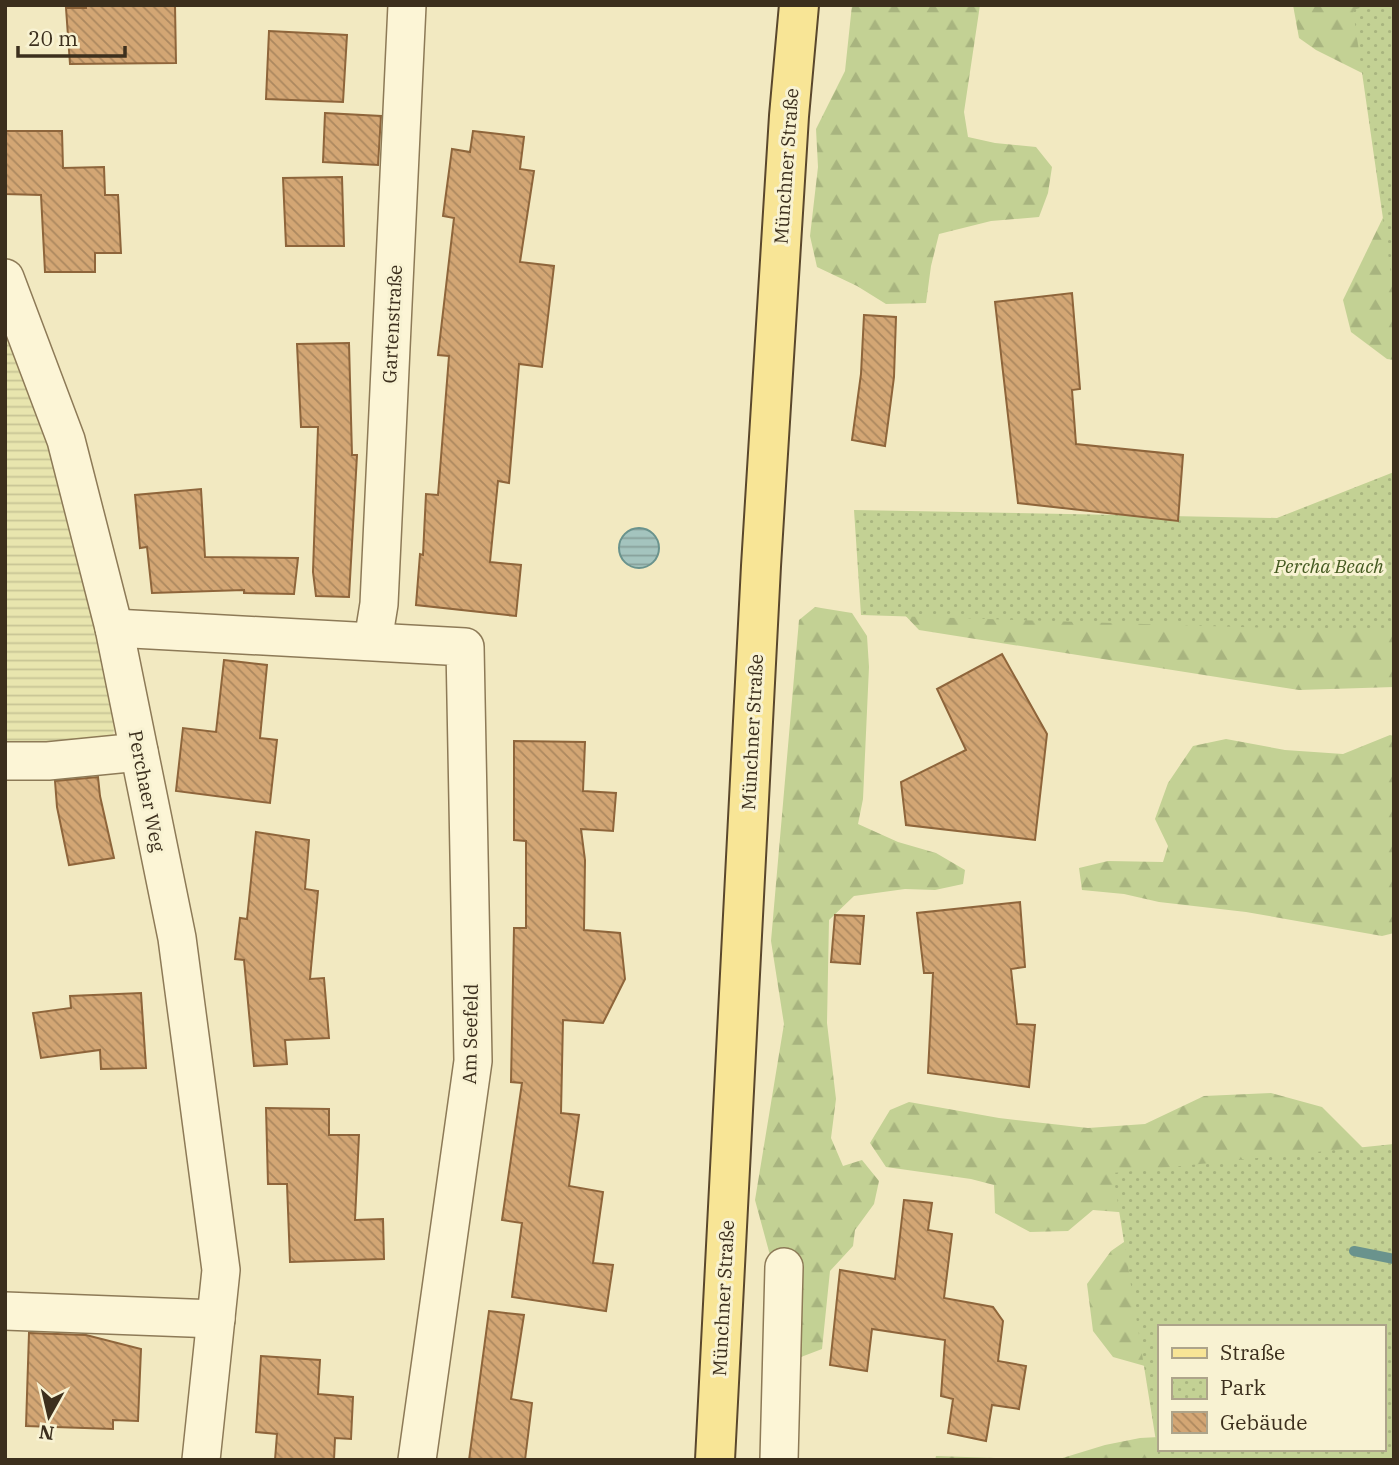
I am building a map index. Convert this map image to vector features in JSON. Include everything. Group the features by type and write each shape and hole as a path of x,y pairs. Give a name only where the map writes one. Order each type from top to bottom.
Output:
{"main road":[{"name":"Münchner Straße","path":"715,1460 761,566 789,116 799,5"}],"street":[{"name":"Gartenstraße","path":"373,642 379,604 407,5"},
{"name":"Perchaer Weg","path":"5,278 66,440 114,628 177,938 221,1270 201,1460"},
{"path":"114,628 373,642"},
{"name":"Am Seefeld","path":"373,642 465,647 473,1060 417,1460"},
{"path":"5,761 48,761 139,752"},
{"path":"779,1460 784,1267"},
{"path":"5,1311 216,1319"}],"shaded area":[{"path":"5,336 26,373 70,512 117,711 113,735 93,747 5,752"}],"green space":[{"path":"852,5 980,5 964,112 968,137 1036,147 1052,167 1048,193 1039,217 991,221 939,234 926,303 886,304 857,286 817,267 810,236 818,167 816,129 845,71"},
{"path":"1293,5 1394,5 1378,81 1316,50 1299,38"},
{"path":"1370,5 1394,5 1394,295 1353,10"},
{"path":"1394,195 1394,360 1387,359 1351,332 1343,300"},
{"name":"Percha Beach","path":"1394,472 1394,632 861,615 854,510 1277,518"},
{"path":"1394,495 1394,687 1299,690 919,630 879,588 1283,543"},
{"path":"815,607 852,613 867,636 869,667 863,799 858,824 898,842 936,853 965,870 963,884 935,890 905,889 854,896 829,920 827,1023 836,1099 831,1138 843,1166 862,1160 879,1181 874,1204 855,1230 853,1246 830,1271 822,1349 801,1357 789,1353 771,1259 755,1200 784,1024 771,941 799,620"},
{"path":"1390,735 1394,736 1394,933 1382,936 1246,912 1082,890 1079,868 1108,861 1163,862 1168,846 1155,819 1168,783 1193,746 1226,739 1285,750 1343,754"},
{"path":"1271,1093 1322,1107 1370,1155 1383,1325 1158,1325 1158,1370 1113,1357 1093,1331 1087,1284 1111,1251 1137,1233 1143,1214 1093,1210 1068,1231 1030,1232 995,1213 994,1185 971,1179 886,1167 870,1143 890,1110 909,1102 999,1118 1088,1128 1145,1124 1204,1096"},
{"path":"1394,1144 1394,1460 1159,1460 1113,1173"},
{"path":"1385,1346 1394,1460 1056,1460 1105,1445 1158,1437 1158,1451 1385,1451"},
{"path":"936,1456 1056,1460 935,1460"}],"water":[{"path":"639,528 653,534 659,548 653,562 639,568 625,562 619,548 625,534"}],"building":[{"path":"86,5 175,5 176,63 70,64 66,8 86,8"},
{"path":"269,31 347,35 343,102 266,99"},
{"path":"325,113 381,116 378,165 323,162"},
{"path":"5,131 62,131 63,168 104,167 105,195 118,195 121,253 95,253 95,272 45,272 41,195 5,194"},
{"path":"473,131 524,137 520,169 534,171 520,262 554,266 542,367 519,364 509,483 498,481 490,562 521,565 516,616 416,605 420,554 423,555 426,494 438,495 449,356 438,355 454,218 443,216 452,149 470,152"},
{"path":"342,177 344,246 286,246 283,178"},
{"path":"1072,293 1080,389 1072,390 1076,444 1183,455 1178,521 1018,503 995,302"},
{"path":"864,315 896,317 894,377 885,446 852,440 861,374"},
{"path":"349,343 352,455 357,455 349,597 316,596 313,572 318,427 301,427 297,344"},
{"path":"201,489 205,557 298,558 294,594 244,593 244,590 152,593 147,547 140,548 135,495"},
{"path":"1002,654 1047,734 1035,840 906,825 901,782 966,750 937,689"},
{"path":"224,660 267,665 260,738 277,740 270,803 176,791 183,728 216,732"},
{"path":"514,741 585,742 583,791 616,793 613,831 581,829 585,860 584,930 620,933 625,979 603,1023 563,1020 561,1113 579,1115 569,1186 603,1192 593,1263 613,1265 606,1311 512,1297 522,1223 502,1220 522,1083 511,1082 514,928 526,928 526,841 514,840"},
{"path":"98,777 114,858 69,865 57,807 55,781"},
{"path":"256,832 309,840 305,889 318,891 310,979 324,978 329,1038 285,1040 287,1064 254,1066 244,960 235,959 240,918 247,919"},
{"path":"1020,902 1025,967 1011,969 1017,1024 1035,1025 1029,1087 928,1073 933,973 924,973 917,913"},
{"path":"835,915 864,916 860,964 831,962"},
{"path":"141,993 146,1068 101,1069 100,1050 41,1058 33,1013 71,1008 70,996"},
{"path":"266,1108 329,1109 329,1135 359,1135 355,1220 383,1219 384,1259 290,1262 287,1184 268,1184"},
{"path":"904,1200 932,1203 928,1230 952,1234 944,1298 993,1307 1003,1321 998,1361 1026,1366 1019,1409 992,1405 986,1441 948,1433 953,1399 941,1396 945,1340 872,1329 867,1371 830,1365 840,1270 895,1279"},
{"path":"489,1311 524,1315 511,1399 532,1403 525,1460 469,1460"},
{"path":"29,1333 86,1335 141,1349 138,1421 113,1420 113,1429 26,1426"},
{"path":"261,1356 320,1360 318,1394 353,1397 351,1439 335,1438 334,1460 275,1460 277,1434 256,1432"}],"waterway":[{"path":"1354,1251 1394,1259"}]}
